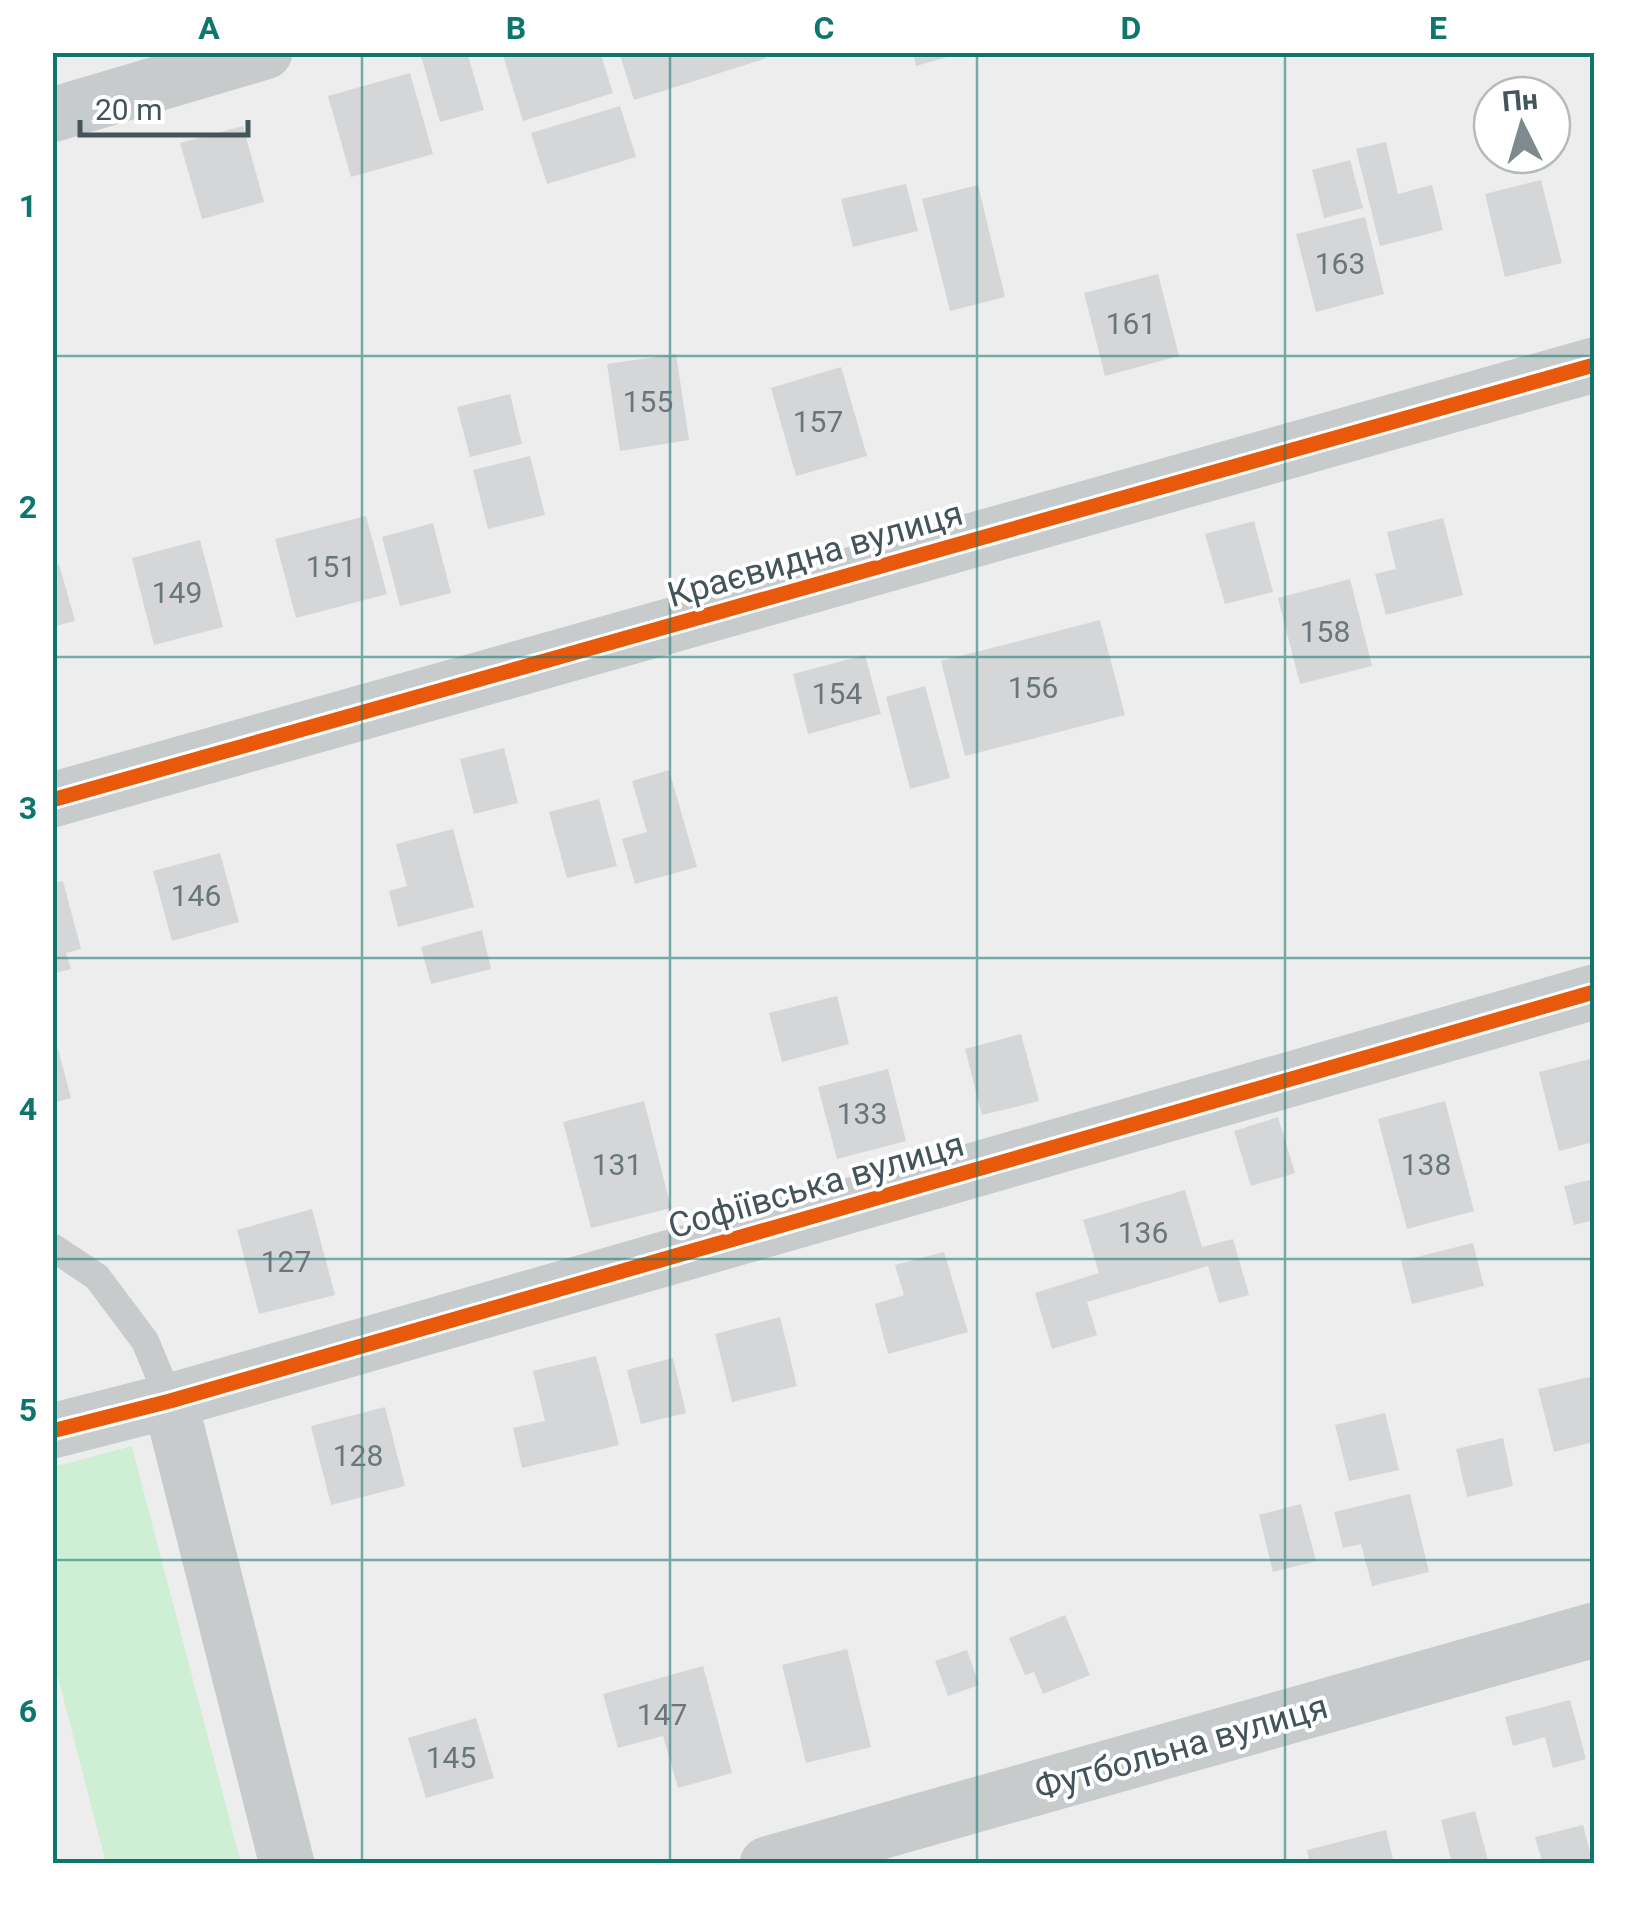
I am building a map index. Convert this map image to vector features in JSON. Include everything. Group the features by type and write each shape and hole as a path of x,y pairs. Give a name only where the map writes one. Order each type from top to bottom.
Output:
{"street":[{"path":"52,116 265,52"},
{"name":"Краєвидна вулиця","path":"52,800 1594,365"},
{"name":"Софіївська вулиця","path":"52,1431 170,1401 1594,992"},
{"path":"170,1401 287,1864"},
{"name":"Футбольна вулиця","path":"768,1864 1594,1630"}],"lane":[{"path":"52,1246 97,1278 145,1341 170,1401"}],"green space":[{"path":"132,1446 241,1863 106,1863 53,1658 53,1467"}],"building":[{"path":"467,52 484,110 440,122 421,56"},
{"path":"502,52 600,52 613,93 523,121"},
{"path":"619,52 765,52 767,58 634,100"},
{"path":"913,52 945,52 947,57 916,66"},
{"path":"410,73 433,154 351,177 328,96"},
{"path":"620,106 636,157 547,184 531,133"},
{"path":"243,126 264,202 202,219 180,143"},
{"path":"1386,142 1398,194 1432,185 1443,230 1380,246 1356,149"},
{"path":"1350,160 1363,208 1324,218 1312,170"},
{"path":"1541,180 1562,263 1505,277 1485,194"},
{"path":"906,184 918,231 853,247 841,199"},
{"path":"978,185 1005,297 950,311 922,199"},
{"path":"1365,217 1384,294 1316,312 1296,234"},
{"path":"1158,274 1179,356 1105,376 1084,293"},
{"path":"676,354 689,440 620,451 607,364"},
{"path":"841,367 867,456 796,476 771,388"},
{"path":"510,394 522,444 470,457 457,407"},
{"path":"530,456 545,515 488,529 473,470"},
{"path":"366,516 387,594 296,618 275,539"},
{"path":"1443,518 1463,595 1386,615 1375,574 1396,569 1387,532"},
{"path":"1254,521 1273,592 1225,604 1205,534"},
{"path":"433,523 451,593 400,606 382,537"},
{"path":"200,540 223,627 154,645 132,558"},
{"path":"59,564 75,621 52,627 52,566"},
{"path":"1350,579 1372,666 1300,684 1278,598"},
{"path":"1100,620 1125,715 965,756 941,661"},
{"path":"865,655 881,714 808,734 793,674"},
{"path":"925,686 950,778 910,789 886,697"},
{"path":"504,748 518,803 474,814 460,759"},
{"path":"669,770 697,867 635,884 622,839 647,832 632,781"},
{"path":"599,799 617,866 567,878 549,812"},
{"path":"453,829 474,907 398,927 389,891 407,886 396,844"},
{"path":"220,853 239,922 172,941 153,871"},
{"path":"63,881 81,949 66,953 71,969 52,974 52,883"},
{"path":"482,930 491,969 431,984 421,947"},
{"path":"837,996 849,1044 782,1062 769,1013"},
{"path":"1021,1034 1039,1101 982,1115 965,1049"},
{"path":"58,1049 71,1098 52,1103 52,1051"},
{"path":"1594,1058 1594,1142 1559,1151 1539,1072"},
{"path":"888,1069 906,1141 837,1159 818,1087"},
{"path":"644,1101 671,1208 591,1228 563,1122"},
{"path":"1445,1101 1474,1211 1407,1229 1378,1119"},
{"path":"1278,1117 1295,1173 1251,1186 1234,1131"},
{"path":"1594,1179 1594,1220 1574,1225 1564,1186"},
{"path":"1185,1190 1202,1247 1233,1239 1249,1295 1219,1303 1208,1266 1087,1302 1097,1335 1052,1349 1035,1293 1099,1273 1083,1220"},
{"path":"312,1209 335,1295 259,1314 237,1230"},
{"path":"1473,1243 1484,1286 1412,1304 1401,1261"},
{"path":"944,1252 968,1332 888,1354 875,1304 904,1295 895,1265"},
{"path":"780,1317 797,1386 732,1402 715,1334"},
{"path":"596,1356 619,1445 522,1468 513,1428 545,1421 533,1371"},
{"path":"673,1358 686,1413 641,1424 627,1370"},
{"path":"1594,1376 1594,1442 1554,1452 1538,1389"},
{"path":"385,1407 405,1486 331,1505 311,1426"},
{"path":"1385,1413 1399,1470 1349,1481 1335,1425"},
{"path":"1503,1438 1513,1486 1467,1497 1456,1449"},
{"path":"1410,1494 1429,1572 1372,1586 1361,1544 1343,1548 1334,1512"},
{"path":"1301,1504 1316,1561 1273,1572 1259,1515"},
{"path":"1065,1615 1090,1675 1043,1694 1034,1672 1025,1675 1009,1638"},
{"path":"847,1649 871,1747 806,1763 782,1665"},
{"path":"967,1650 979,1685 948,1696 935,1661"},
{"path":"703,1666 732,1773 678,1788 663,1736 618,1748 603,1694"},
{"path":"1570,1700 1586,1759 1553,1768 1545,1737 1513,1746 1505,1717"},
{"path":"476,1718 494,1778 426,1798 408,1738"},
{"path":"1475,1811 1488,1861 1452,1864 1441,1820"},
{"path":"1583,1825 1592,1860 1543,1864 1535,1837"},
{"path":"1386,1830 1394,1864 1310,1864 1307,1850"}],"cycle path":[{"path":"52,800 1594,365"},
{"path":"52,1431 170,1401 1594,992"}]}
